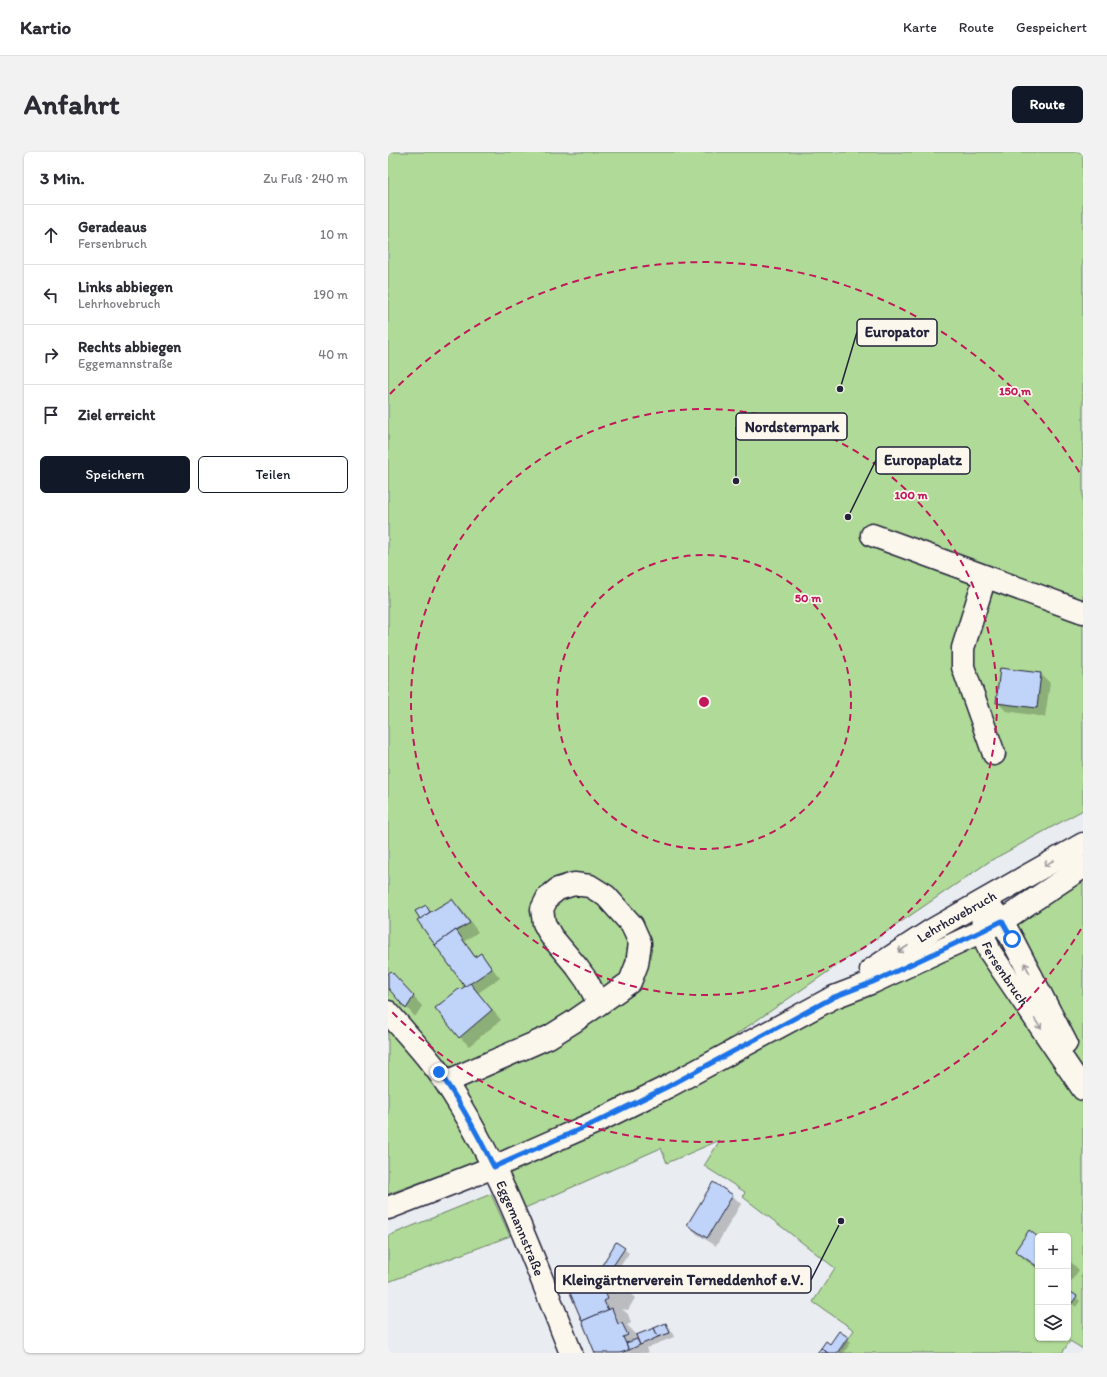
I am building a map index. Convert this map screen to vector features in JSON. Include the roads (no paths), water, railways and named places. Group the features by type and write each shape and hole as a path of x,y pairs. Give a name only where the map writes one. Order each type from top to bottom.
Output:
{"street":[{"path":"872,535 1083,612"},
{"path":"985,577 964,648 963,667 994,754"},
{"name":"Lehrhovebruch","path":"834,997 864,974 932,930 1083,844"},
{"name":"Lehrhovebruch","path":"388,1208 494,1167 594,1123 667,1087 834,997 873,982 1002,921 1083,867"},
{"path":"446,1082 549,1037 574,1022 630,982 637,964 640,943 632,925 606,896 590,886 574,884 558,888 548,896 542,909 544,923 551,936 577,967 599,1004"},
{"name":"Fersenbruch","path":"984,901 1002,921 1083,1078"},
{"name":"Fersenbruch","path":"984,901 982,931 990,952 1083,1089"},
{"name":"Eggemannstraße","path":"388,1012 446,1082 484,1146 513,1209 572,1353"}],"place":[{"name":"Europator","path":"840,389"},
{"name":"Nordsternpark","path":"736,481"},
{"name":"Europaplatz","path":"848,517"},
{"name":"Kleingärtnerverein Terneddenhof e.V.","path":"841,1221"}]}
